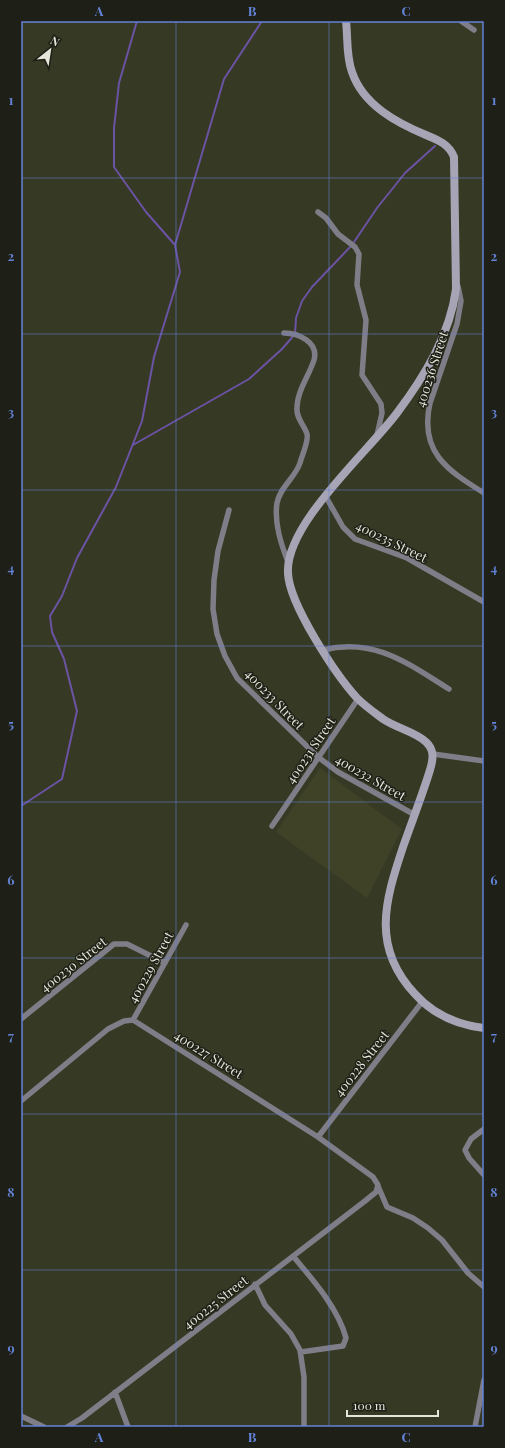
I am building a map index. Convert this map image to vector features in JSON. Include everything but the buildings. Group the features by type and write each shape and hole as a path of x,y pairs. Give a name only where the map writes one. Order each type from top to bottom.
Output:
{"street":[{"path":"288,562 295,540 326,497 377,438 417,386 448,326 453,309 456,276 455,163 452,150 437,140 396,121 376,107 365,95 352,73 349,61 346,21"},
{"path":"461,21 474,30"},
{"path":"318,212 326,218 338,234 355,247 359,254 357,285 366,320 362,375 381,404 382,413 377,438"},
{"name":"400236 Street","path":"456,276 459,290 460,310 452,340 430,404 428,414 428,435 433,449 443,462 463,480 484,493"},
{"path":"284,333 297,335 307,340 312,347 314,357 306,376 296,409 307,437 296,473 280,496 277,508 277,527 288,562 288,574 294,598 333,668 358,699 384,719 426,742 433,754 433,760 391,883 385,917 387,943 394,962 409,988 422,1002 445,1017 460,1023 484,1028"},
{"name":"400235 Street","path":"326,497 343,527 355,539 407,558 484,602"},
{"name":"400233 Street","path":"229,510 218,551 214,580 213,609 217,634 225,656 237,678 318,757"},
{"path":"323,650 346,645 369,647 384,652 449,689"},
{"name":"400231 Street","path":"272,826 277,812 318,757 358,699"},
{"path":"433,754 449,754 484,761"},
{"name":"400232 Street","path":"318,757 338,772 415,815"},
{"name":"400229 Street","path":"133,1020 186,925"},
{"name":"400230 Street","path":"21,1019 114,944 127,944 165,963"},
{"name":"400228 Street","path":"318,1137 422,1002"},
{"path":"21,1101 108,1029 124,1021 133,1020"},
{"name":"400227 Street","path":"133,1020 318,1137 374,1177 387,1207 413,1218 428,1228 442,1240 468,1273 484,1287"},
{"path":"484,1129 471,1139 466,1146 466,1152 469,1158 484,1175"},
{"name":"400225 Street","path":"67,1427 82,1418 376,1192 378,1185"},
{"path":"293,1256 318,1287 340,1321 346,1340 344,1344 339,1347 301,1352"},
{"path":"255,1284 265,1305 291,1334 301,1352 304,1377 304,1427"},
{"path":"475,1427 484,1380"},
{"path":"115,1392 128,1427"},
{"path":"21,1416 44,1427"}],"shaded area":[{"path":"320,768 402,829 367,898 276,832"}],"waterway":[{"path":"21,806 62,779 77,711 64,659 52,632 50,616 62,596 77,558 116,487 142,421 154,357 180,272 175,245 146,212 114,167 114,128 119,83 137,21"},
{"path":"175,245 224,79 262,21"},
{"path":"133,445 249,379 282,349 295,334 296,318 302,301 312,287 352,245 377,208 405,173 435,146"}]}
